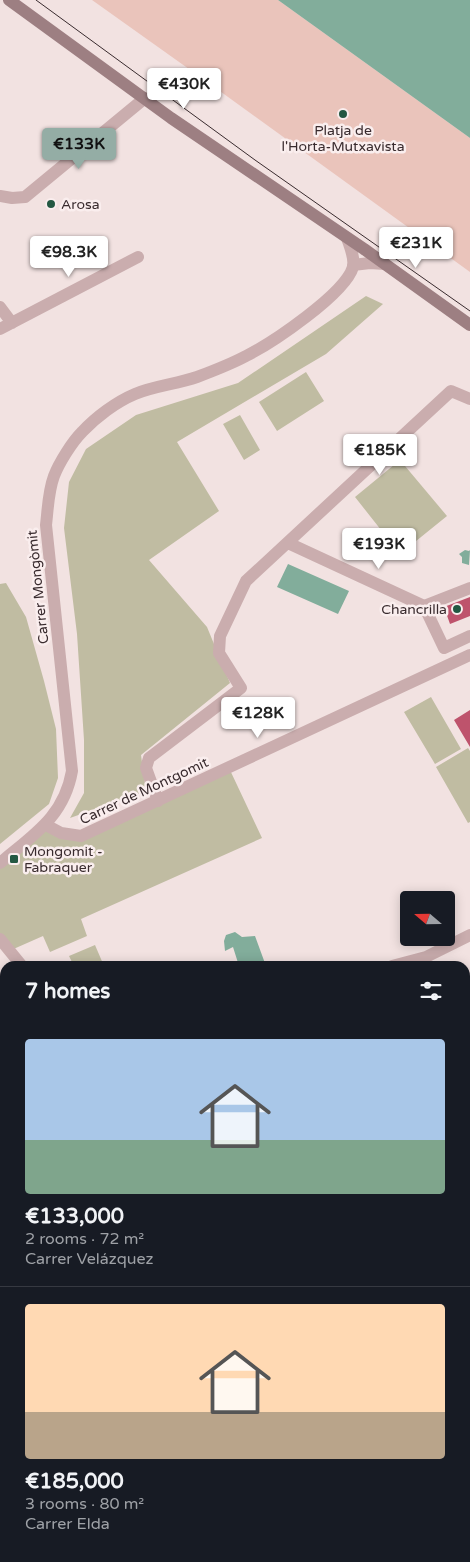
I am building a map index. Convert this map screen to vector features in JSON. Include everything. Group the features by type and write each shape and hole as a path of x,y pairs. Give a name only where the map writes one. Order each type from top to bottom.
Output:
{"street":[{"path":"9,0 171,118 385,264 470,325"},
{"path":"0,196 12,198 26,197 145,98"},
{"path":"347,238 352,253 353,266 370,263 385,264"},
{"path":"0,307 6,326 138,258"},
{"name":"Carrer Mongòmit","path":"0,863 46,825 62,803 70,784 72,771 46,525 48,501 54,477 63,460 82,432 107,410 135,394 196,378 247,356 304,319 336,291 347,279 353,266"},
{"path":"158,801 146,768 148,758 241,688 219,653 220,636 246,582 451,391 470,399"},
{"path":"288,543 424,606 444,648 470,636"},
{"path":"424,606 470,588"},
{"name":"Carrer de Montgomit","path":"46,825 61,833 81,836 470,655"},
{"path":"411,961 426,957 470,935"},
{"path":"0,939 18,961"}],"shaded area":[{"path":"278,0 470,0 470,138"},
{"path":"366,296 383,304 326,354 177,442 219,511 149,560 207,627 230,683 141,755 146,791 70,818 84,793 84,740 77,634 64,528 69,482 86,449 136,415 238,383"},
{"path":"306,372 324,401 277,431 259,402"},
{"path":"240,415 260,450 244,460 223,424"},
{"path":"400,460 447,516 400,554 355,497"},
{"path":"465,550 470,550 469,565 462,563 462,557 459,554"},
{"path":"288,564 349,591 338,614 277,587"},
{"path":"6,583 26,617 44,681 56,729 58,778 49,804 0,844 0,584"},
{"path":"431,697 461,749 435,764 404,712"},
{"path":"468,748 470,751 470,822 468,823 436,767"},
{"path":"229,768 262,838 81,919 87,936 50,952 43,936 9,951 0,939 0,863 46,825 81,836"},
{"path":"235,932 242,937 255,936 264,961 237,961 233,947 225,951 224,941 226,935"},
{"path":"95,945 102,961 72,961 69,956"}],"sand":[{"name":"Platja de l'Horta-Mutxavista","path":"92,0 278,0 470,138 470,272 217,89"}],"building":[{"name":"Chancrilla","path":"470,597 470,616 450,624 444,607"},
{"path":"470,710 470,747 454,720"}],"tram line":[{"path":"36,0 255,160 470,311"}],"place":[{"name":"Platja de l'Horta-Mutxavista","path":"343,114"},
{"name":"Arosa","path":"51,204"},
{"name":"Chancrilla","path":"457,609"},
{"name":"Mongomit - Fabraquer","path":"14,859"}]}
